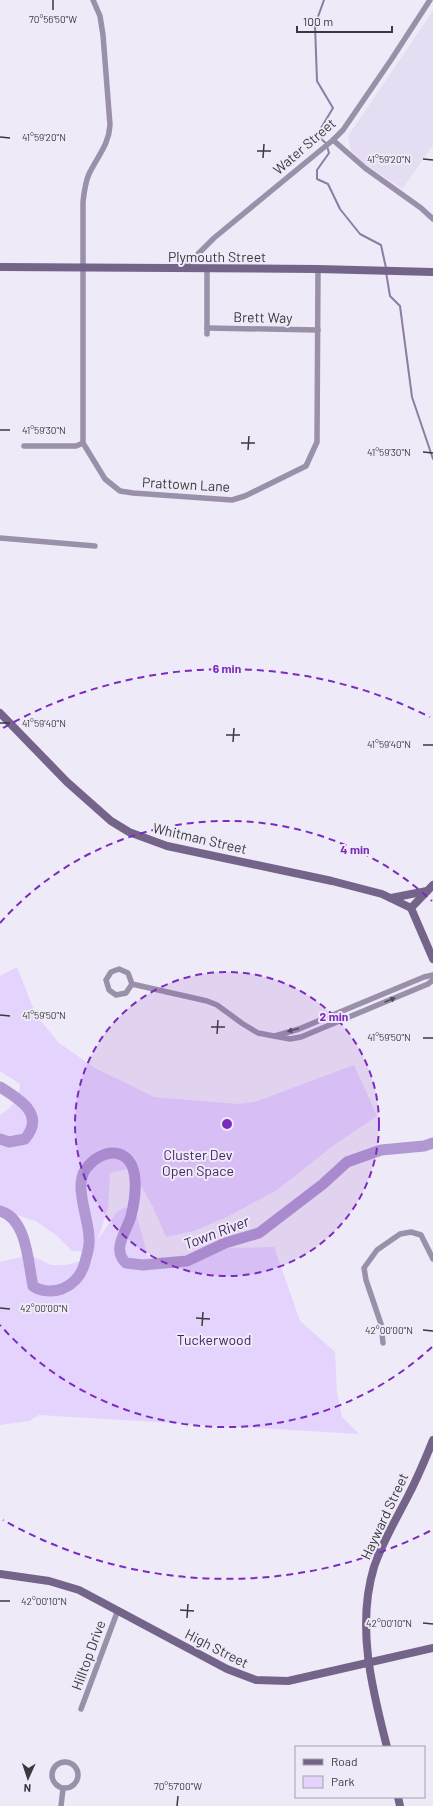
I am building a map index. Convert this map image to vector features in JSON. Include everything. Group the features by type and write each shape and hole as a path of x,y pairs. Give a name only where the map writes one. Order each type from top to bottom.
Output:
{"street":[{"path":"24,446 76,446 83,443 84,190 89,174 105,147 110,130 103,35 100,16 93,0"},
{"name":"Water Street","path":"183,269 214,238 333,140 347,125 430,0"},
{"path":"333,140 365,168 421,208 433,219"},
{"name":"Plymouth Street","path":"0,267 384,270 433,272"},
{"name":"Brett Way","path":"207,269 207,331 318,330"},
{"name":"Prattown Lane","path":"83,443 105,479 120,491 133,494 232,500 245,496 306,466 317,442 318,270"},
{"path":"0,538 95,546"},
{"name":"Whitman Street","path":"0,713 67,782 111,821 129,832 167,846 316,877 391,898 411,908"},
{"path":"391,898 430,888"},
{"path":"430,888 411,908 433,959"},
{"path":"119,969 128,973 132,984 128,991 118,995 109,990 106,980 111,972 119,969"},
{"path":"275,1036 299,1029 424,977 433,976"},
{"path":"132,984 212,1003 254,1032 290,1039 298,1038 352,1016 428,984 433,980"},
{"path":"367,1000 370,1008"},
{"path":"348,1008 352,1016"},
{"path":"383,1344 381,1324 364,1274 366,1264 383,1245 406,1232 421,1235 433,1259"},
{"name":"Hayward Street","path":"387,1746 369,1663 365,1620 367,1599 372,1577 382,1547 411,1491 433,1440"},
{"name":"High Street","path":"0,1574 32,1578 65,1585 86,1592 227,1670 256,1680 288,1681 433,1648"},
{"name":"Hilltop Drive","path":"81,1709 118,1610"},
{"path":"69,1761 75,1765 78,1775 73,1786 63,1788 54,1782 53,1771 61,1763 69,1761"},
{"path":"61,1806 63,1788"}],"shaded area":[{"path":"433,11 433,145 402,189 360,160 351,151 348,136"}],"green space":[{"path":"17,967 36,1015 59,1043 95,1068 154,1097 238,1104 255,1102 354,1065 377,1116 334,1145 277,1190 227,1217 194,1231 166,1237 153,1207 131,1168 110,1173 108,1208 97,1241 116,1213 125,1207 137,1217 148,1257 177,1258 226,1248 274,1247 300,1321 335,1352 337,1393 342,1417 359,1434 39,1415 29,1421 0,1425 0,1262 30,1255 51,1265 66,1265 84,1260 89,1252 72,1251 57,1236 36,1221 0,1210 0,1115 8,1109 17,1098 20,1084 0,1071 0,976"}],"waterway":[{"path":"324,0 315,25 317,81 333,108 321,128 321,139 326,143 329,153 317,170 317,179 328,184 340,209 360,234 381,245 386,268"},
{"path":"386,272 390,296 400,306 412,397 433,459"},
{"name":"Town River","path":"0,1087 28,1108 33,1122 31,1130 25,1139 9,1142 0,1139"},
{"name":"Town River","path":"0,1211 9,1215 16,1222 21,1232 25,1242 33,1286 47,1291 55,1291 66,1287 74,1281 84,1266 89,1241 81,1194 82,1177 85,1170 92,1162 100,1157 116,1153 129,1161 133,1169 135,1180 134,1202 129,1222 121,1240 120,1252 126,1263 143,1265 187,1261 225,1243 259,1233 323,1184 347,1162 381,1150 424,1146 433,1143"}],"park label":[{"name":"Cluster Dev Open Space","path":"198,1162"},
{"name":"Tuckerwood","path":"214,1339"}]}
